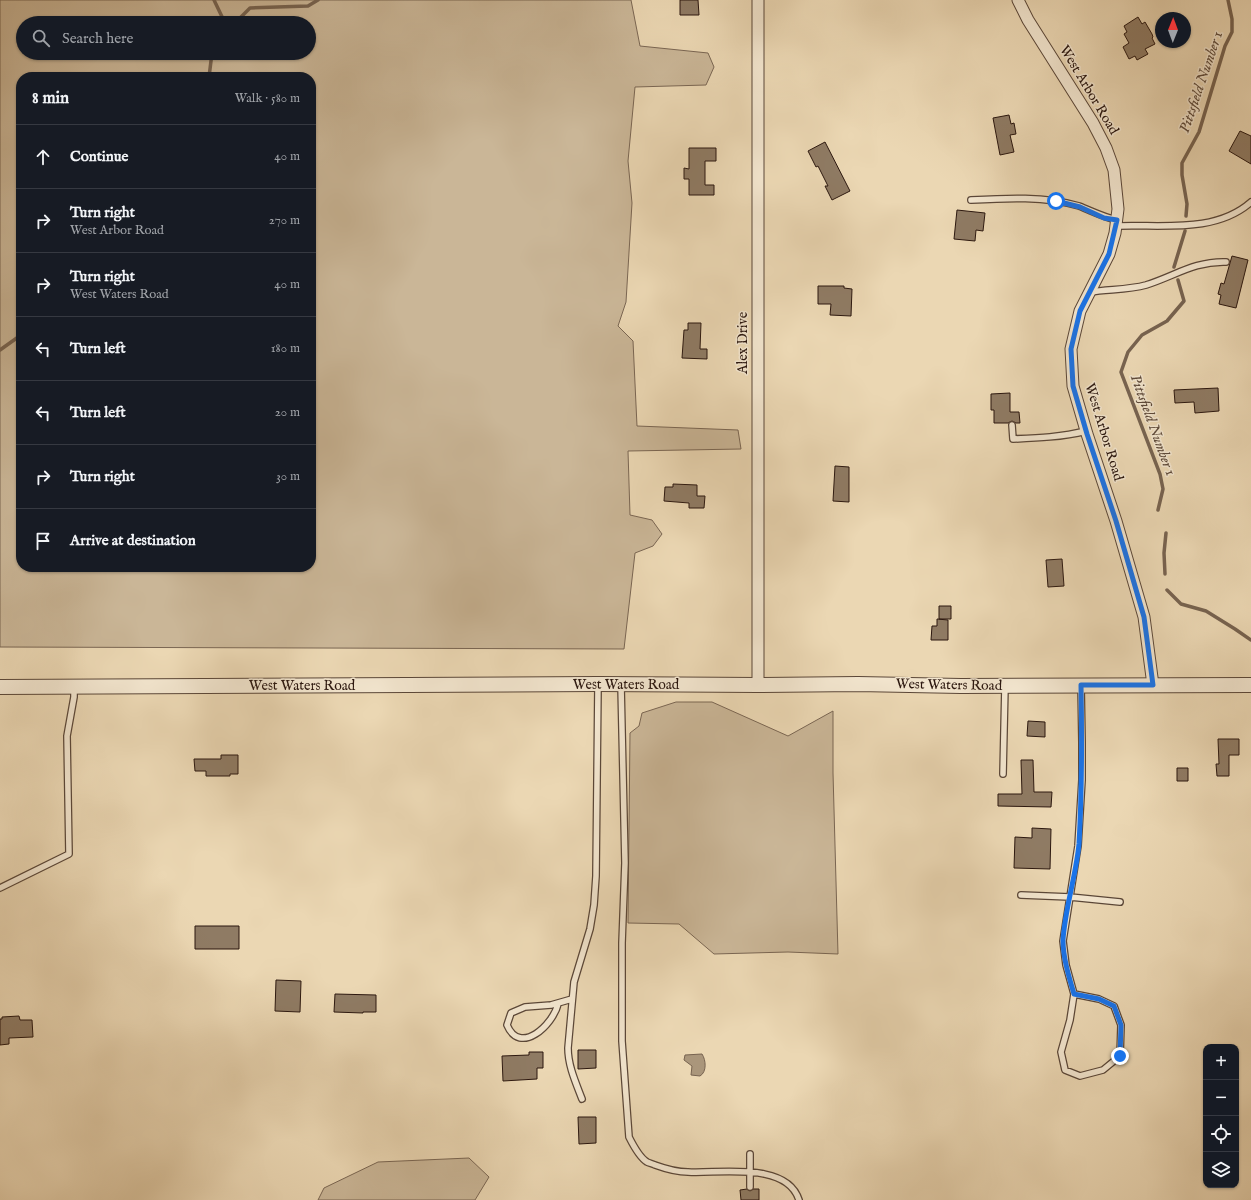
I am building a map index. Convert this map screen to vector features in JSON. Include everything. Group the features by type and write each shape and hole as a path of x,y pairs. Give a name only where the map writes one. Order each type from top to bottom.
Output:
{"street":[{"name":"Alex Drive","path":"758,0 758,685"},
{"name":"West Arbor Road","path":"1018,0 1028,20 1094,123 1106,148 1114,170 1118,209 1116,223 1109,254 1080,311 1071,349 1073,386 1086,431 1116,521 1144,617 1153,685"},
{"name":"West Waters Road","path":"0,687 598,684 858,684 1005,686 1251,685"}],"lane":[{"path":"971,200 1007,198 1056,201 1080,207 1116,223 1160,226 1206,223 1225,218 1241,211 1251,202"},
{"path":"1090,292 1146,285 1194,266 1214,262 1226,262"},
{"path":"1012,425 1013,439 1048,437 1086,431"},
{"path":"582,1099 568,1057 574,982 590,929 594,905 596,876 598,684"},
{"path":"621,684 625,863 622,943 622,1041 629,1137 635,1148 646,1162 666,1170 688,1172 759,1173 777,1177 791,1186 799,1200"},
{"path":"1074,994 1099,999 1114,1006 1121,1025 1120,1056 1103,1070 1080,1076 1065,1070 1061,1052 1070,1020 1074,994 1066,965 1063,941 1078,846 1082,780 1081,685"},
{"path":"1003,774 1005,686"},
{"path":"0,888 69,854 67,736 74,697 74,687"},
{"path":"1021,895 1070,897 1120,902"},
{"path":"558,1004 556,1011 548,1024 535,1034 525,1038 517,1038 510,1032 506,1025 511,1013 524,1007 558,1004 572,999"},
{"path":"750,1154 750,1187"}],"shaded area":[{"path":"0,0 631,0 640,46 708,53 714,67 706,85 635,87 628,161 632,203 626,302 618,326 633,341 637,426 738,430 741,449 628,451 630,515 652,520 662,534 653,546 635,553 624,649 0,647"},
{"path":"676,702 712,702 788,736 833,711 833,773 838,954 788,952 714,954 679,924 628,923 630,733 639,726 642,713"},
{"path":"702,1054 705,1063 704,1072 700,1076 691,1075 692,1066 684,1060 685,1055"},
{"path":"469,1158 489,1177 475,1200 318,1200 324,1188 378,1162"}],"building":[{"path":"680,0 698,0 699,15 680,15"},
{"path":"1138,17 1142,24 1145,22 1152,34 1155,44 1145,49 1148,54 1137,60 1135,56 1129,59 1123,47 1129,43 1124,34 1127,32 1124,26"},
{"path":"1009,115 1011,124 1014,123 1016,134 1010,135 1014,152 1000,155 993,118"},
{"path":"1240,131 1251,136 1251,164 1229,151"},
{"path":"825,142 850,191 832,200 825,186 828,186 818,166 816,167 808,151"},
{"path":"689,148 716,148 716,161 705,161 705,185 714,185 714,195 689,195 689,179 684,179 684,168 689,169"},
{"path":"957,210 985,213 983,231 976,230 975,241 954,239"},
{"path":"1232,256 1248,260 1236,308 1219,304 1221,295 1218,294 1221,283 1224,284"},
{"path":"818,286 844,286 844,288 852,289 851,316 830,315 831,304 818,304"},
{"path":"688,323 701,323 700,349 707,349 707,359 682,358 684,330 688,330"},
{"path":"1218,388 1219,411 1195,413 1194,402 1175,403 1174,390"},
{"path":"1010,393 1010,412 1019,412 1020,423 1012,421 1008,423 994,423 994,410 991,410 991,394"},
{"path":"835,466 849,467 849,502 833,501"},
{"path":"673,484 697,485 697,496 705,496 704,508 689,508 689,503 664,501 665,487 673,487"},
{"path":"1062,559 1064,586 1048,587 1046,560"},
{"path":"939,606 951,606 951,619 939,619"},
{"path":"937,619 948,620 948,640 931,640 932,626 937,626"},
{"path":"1028,721 1045,722 1045,737 1027,736"},
{"path":"1218,739 1239,739 1239,755 1229,755 1229,776 1217,776 1216,764 1219,764"},
{"path":"221,755 238,755 238,774 230,774 230,776 206,776 206,771 195,771 194,759 221,759"},
{"path":"1021,760 1033,760 1034,792 1052,792 1051,807 998,806 998,794 1022,794"},
{"path":"1177,768 1188,768 1188,781 1177,781"},
{"path":"1032,828 1051,829 1050,869 1014,868 1015,837 1032,838"},
{"path":"195,926 239,926 239,949 195,949"},
{"path":"276,980 301,981 300,1012 275,1011"},
{"path":"335,994 376,995 376,1012 334,1012"},
{"path":"19,1016 20,1020 32,1020 33,1037 9,1038 9,1044 0,1045 0,1019 2,1019 2,1017"},
{"path":"578,1050 596,1050 596,1068 578,1069"},
{"path":"529,1052 543,1052 543,1068 537,1068 537,1079 503,1081 502,1056 529,1055"},
{"path":"578,1117 596,1117 596,1143 579,1144"},
{"path":"747,1189 750,1191 753,1189 759,1189 759,1200 741,1200 740,1190"}],"waterway":[{"path":"214,0 222,16"},
{"path":"242,16 250,8 308,6 318,0"},
{"name":"Pittsfield Number 1","path":"1186,216 1187,204 1182,175 1182,163 1199,132 1225,46 1232,32 1232,19 1228,0"},
{"path":"210,72 211,60"},
{"name":"Pittsfield Number 1","path":"1174,267 1185,231"},
{"name":"Pittsfield Number 1","path":"1158,510 1163,489 1160,474 1121,372 1128,352 1142,335 1167,321 1184,301 1178,280"},
{"path":"0,350 16,339"},
{"path":"1165,574 1164,553 1166,533"},
{"name":"Pittsfield Number 1","path":"1167,590 1181,604 1206,611 1251,640"}],"route":[{"path":"1056,201 1080,207 1104,218 1117,220 1109,254 1080,311 1071,349 1073,386 1087,434 1116,521 1144,617 1153,685 1081,685 1082,780 1078,846 1063,941 1066,965 1074,994 1099,999 1114,1006 1121,1025 1120,1056"}]}
